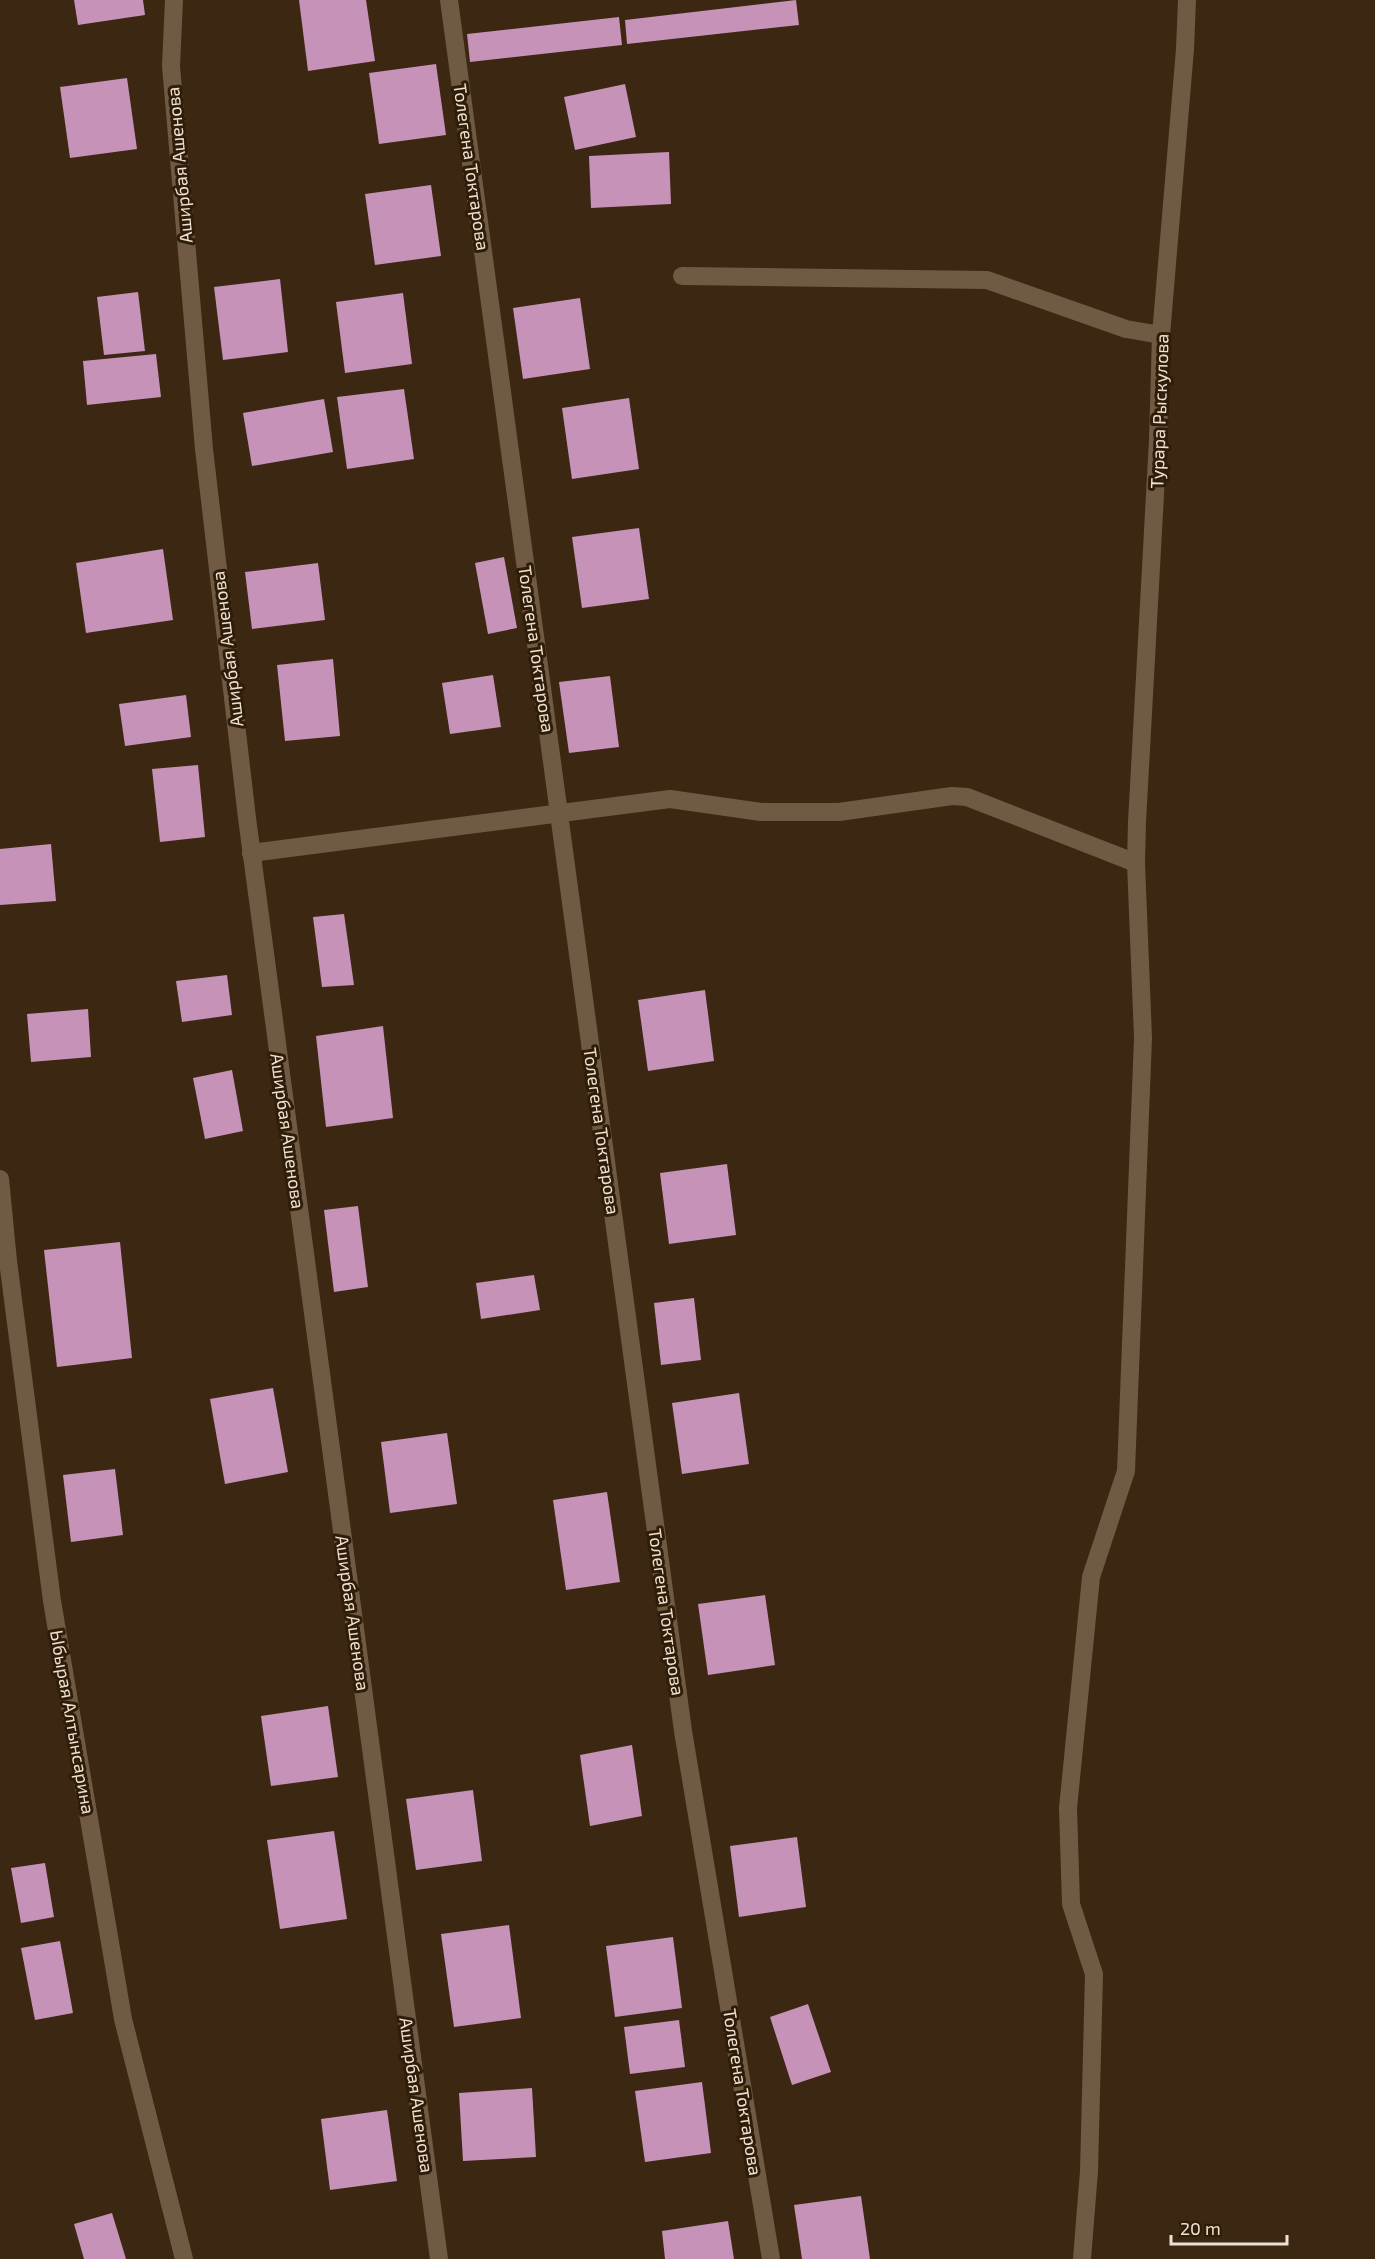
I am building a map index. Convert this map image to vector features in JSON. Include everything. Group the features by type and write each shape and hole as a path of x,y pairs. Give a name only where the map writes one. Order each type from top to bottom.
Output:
{"street":[{"name":"Аширбая Ашенова","path":"174,0 171,66 202,438 251,854 439,2259"},
{"name":"Толегена Токтарова","path":"449,0 683,1731 771,2259"},
{"name":"Турара Рыскулова","path":"1082,2259 1089,2171 1094,1974 1071,1904 1068,1808 1091,1577 1126,1471 1143,1038 1136,863 1137,822 1158,440 1161,335 1187,0"},
{"path":"682,276 987,280 1126,329 1161,335"},
{"path":"251,854 670,799 761,812 839,812 952,796 967,797 1136,863"},
{"name":"Ыбырая Алтынсарина","path":"0,1179 52,1601 123,2019 184,2259"}],"building":[{"path":"74,0 143,0 145,15 78,25"},
{"path":"299,0 366,0 375,61 308,71"},
{"path":"796,0 799,25 627,44 625,20"},
{"path":"619,17 622,45 470,62 467,34"},
{"path":"436,64 446,135 379,144 369,73"},
{"path":"127,78 137,149 70,158 60,87"},
{"path":"625,84 636,137 575,150 564,97"},
{"path":"669,152 671,204 591,208 589,156"},
{"path":"431,185 441,256 375,265 365,194"},
{"path":"280,279 288,352 223,360 214,287"},
{"path":"138,292 145,351 104,355 97,297"},
{"path":"403,293 412,364 345,373 336,302"},
{"path":"580,298 590,369 523,379 513,308"},
{"path":"156,354 161,397 87,405 83,361"},
{"path":"404,389 414,459 347,469 337,397"},
{"path":"629,398 639,469 572,479 562,408"},
{"path":"324,399 333,452 252,466 243,413"},
{"path":"639,528 649,599 582,608 572,537"},
{"path":"163,549 173,620 86,633 76,563"},
{"path":"504,557 517,628 488,634 475,563"},
{"path":"318,563 325,620 252,629 245,572"},
{"path":"333,659 340,736 285,741 277,665"},
{"path":"493,675 501,727 450,734 442,683"},
{"path":"610,676 619,747 569,753 559,682"},
{"path":"186,695 191,737 125,746 119,704"},
{"path":"198,765 205,837 160,842 152,769"},
{"path":"51,844 56,901 0,905 0,849"},
{"path":"344,914 354,985 322,987 313,917"},
{"path":"227,975 232,1015 182,1022 176,981"},
{"path":"705,990 714,1061 648,1071 638,1000"},
{"path":"88,1009 91,1057 31,1062 27,1014"},
{"path":"383,1026 393,1118 326,1127 316,1036"},
{"path":"232,1070 243,1131 205,1139 193,1078"},
{"path":"727,1164 736,1235 669,1244 660,1173"},
{"path":"358,1206 368,1287 334,1292 324,1210"},
{"path":"120,1242 132,1358 57,1367 44,1250"},
{"path":"534,1275 540,1310 481,1319 476,1283"},
{"path":"694,1298 701,1360 661,1365 654,1303"},
{"path":"273,1388 288,1472 225,1484 210,1399"},
{"path":"739,1393 749,1464 682,1474 672,1403"},
{"path":"447,1433 457,1504 390,1513 381,1442"},
{"path":"115,1469 123,1535 71,1542 63,1475"},
{"path":"607,1492 620,1582 566,1590 553,1500"},
{"path":"765,1595 775,1665 708,1675 698,1604"},
{"path":"328,1706 338,1777 271,1786 261,1716"},
{"path":"632,1745 642,1816 590,1826 580,1755"},
{"path":"473,1790 482,1861 416,1870 406,1799"},
{"path":"334,1831 347,1919 280,1929 267,1840"},
{"path":"797,1837 806,1907 739,1917 730,1846"},
{"path":"45,1863 54,1917 21,1923 11,1868"},
{"path":"509,1925 521,2018 454,2027 441,1934"},
{"path":"673,1937 682,2008 615,2017 606,1946"},
{"path":"60,1941 73,2013 35,2020 21,1948"},
{"path":"808,2004 831,2072 792,2085 770,2017"},
{"path":"679,2020 685,2067 630,2074 624,2027"},
{"path":"702,2082 711,2153 645,2162 635,2091"},
{"path":"532,2088 536,2157 463,2161 459,2093"},
{"path":"387,2110 397,2181 330,2190 321,2119"},
{"path":"861,2196 870,2259 802,2259 794,2205"},
{"path":"112,2213 126,2259 84,2259 74,2224"},
{"path":"728,2221 734,2259 665,2259 662,2231"}]}
